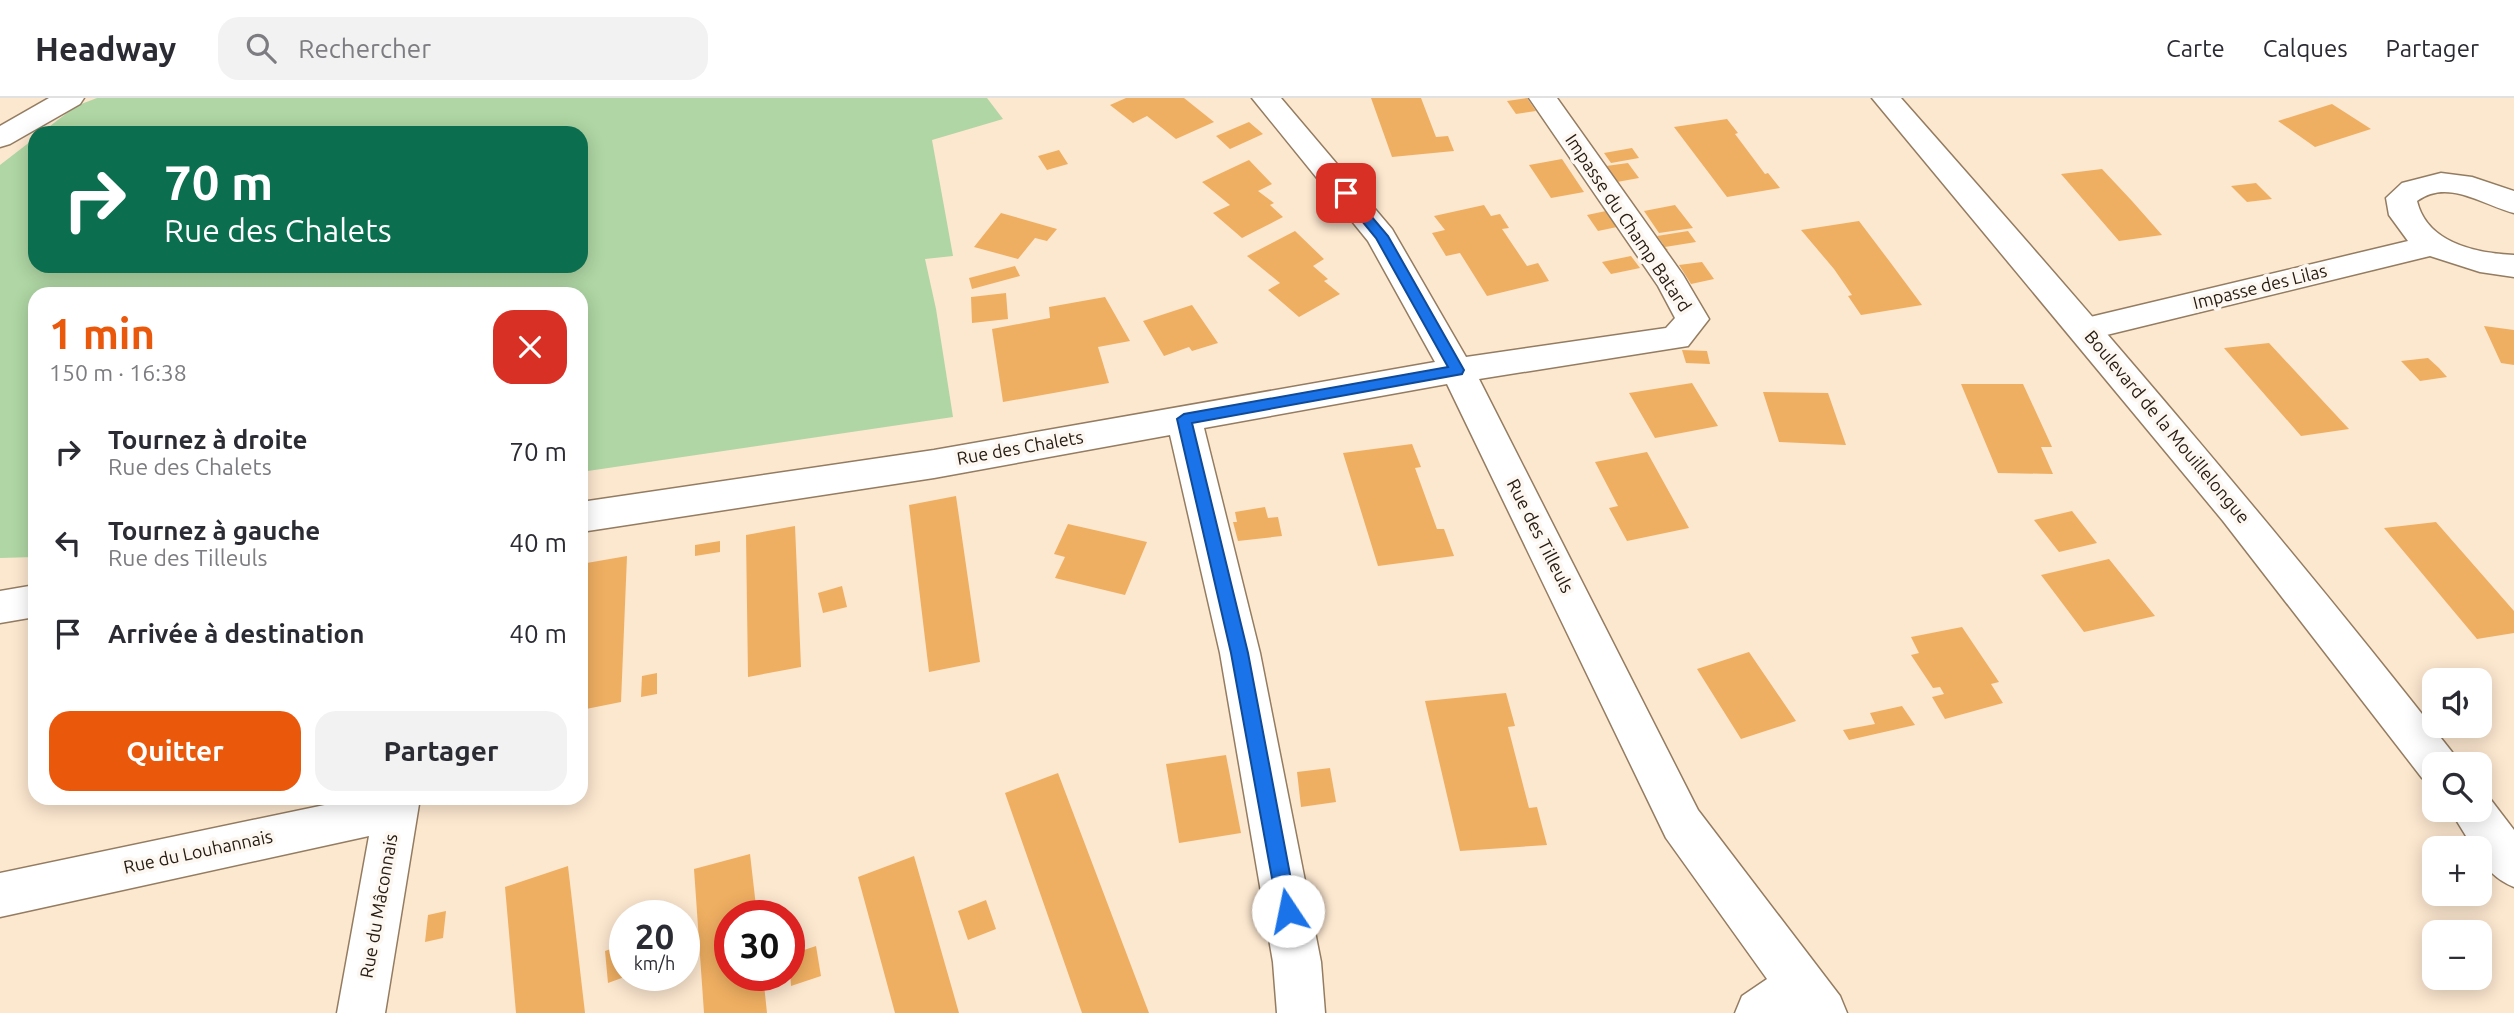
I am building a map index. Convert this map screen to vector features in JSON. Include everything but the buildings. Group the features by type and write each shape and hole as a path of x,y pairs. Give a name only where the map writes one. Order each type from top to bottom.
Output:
{"street":[{"path":"0,138 70,98"},
{"name":"Rue des Tilleuls","path":"1266,98 1381,236 1457,370 1682,824 1811,999 1759,1013"},
{"name":"Impasse du Champ Batard","path":"1457,370 1676,338 1692,319 1672,283 1543,98"},
{"name":"Boulevard de la Mouillelongue","path":"1886,98 2086,329 2353,654 2427,752"},
{"path":"2514,203 2486,191 2457,184 2432,183 2412,188 2401,198 2402,213 2414,229 2435,245 2463,258 2493,266 2514,267"},
{"name":"Impasse des Lilas","path":"2086,329 2435,245"},
{"name":"Rue des Chalets","path":"588,516 934,464 1457,370"},
{"path":"1184,419 1240,653 1297,962 1301,1013"},
{"path":"0,607 28,602"},
{"name":"Rue du Louhannais","path":"0,895 393,805"},
{"name":"Rue du Mâconnais","path":"361,1013 397,805"},
{"path":"2481,822 2514,866"}],"green space":[{"path":"97,98 987,98 1003,119 932,140 953,256 925,259 936,309 953,417 588,471 588,287 28,287 28,557 0,558 0,165 28,143 28,273 588,273 588,126 50,126 76,106"}],"route":[{"path":"1288,911 1240,653 1184,419 1457,370 1381,236 1346,193"}]}
